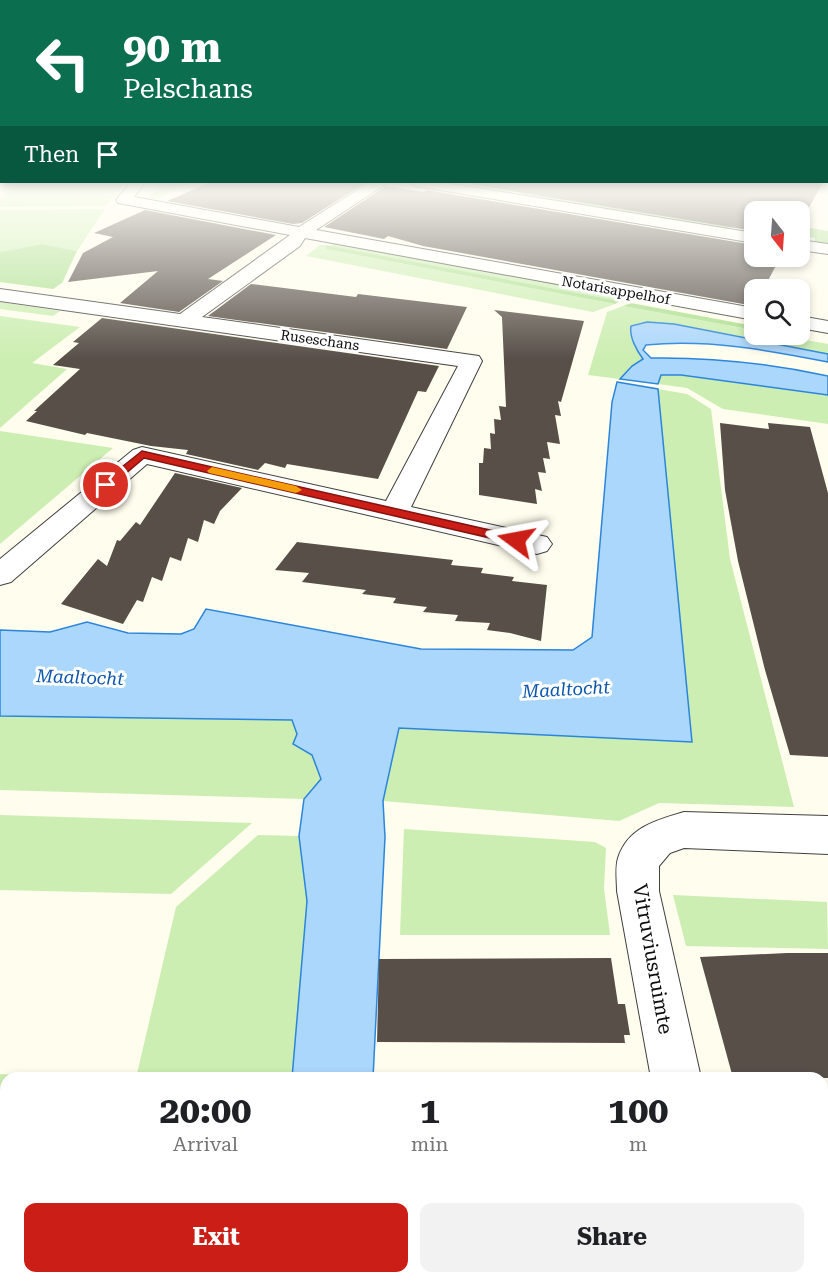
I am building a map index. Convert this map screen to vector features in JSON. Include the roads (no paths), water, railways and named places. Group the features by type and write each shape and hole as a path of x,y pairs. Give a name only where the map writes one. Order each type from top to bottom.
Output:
{"street":[{"path":"183,321 295,240"},
{"name":"Notarisappelhof","path":"339,240 744,312"},
{"path":"810,246 828,249"},
{"name":"Ruseschans","path":"0,295 471,361 394,512"},
{"path":"810,324 828,327"},
{"path":"0,575 142,454 537,544"},
{"name":"Vitruviusruimte","path":"675,1072 638,891 638,860 656,839 684,830 828,835"}],"water":[{"path":"647,322 674,324 744,338 744,345 782,345 828,354 828,362 760,350 692,343 646,345 643,350 651,358 740,362 828,376 828,395 681,375 661,375 658,384 620,379 632,366 643,359 632,339 631,326"},
{"name":"Maaltocht","path":"617,382 658,389 692,742 399,728 383,801 385,837 373,1072 293,1072 307,901 299,836 304,799 321,779 312,755 293,744 297,734 292,720 0,716 0,630 50,632 87,622 128,633 181,634 194,629 206,609 421,649 573,650 592,637 612,402"}]}
